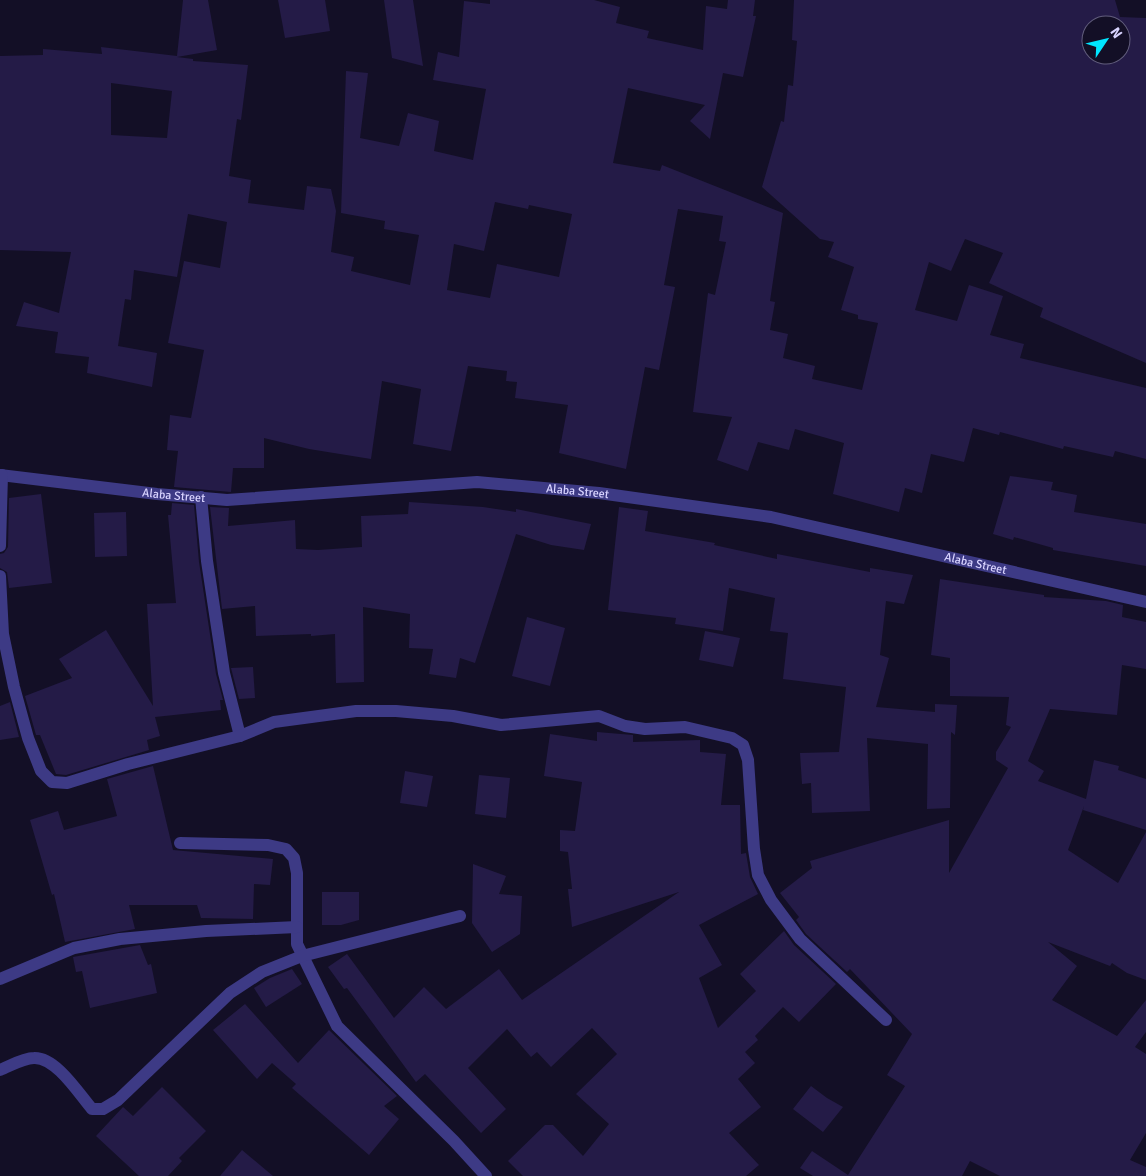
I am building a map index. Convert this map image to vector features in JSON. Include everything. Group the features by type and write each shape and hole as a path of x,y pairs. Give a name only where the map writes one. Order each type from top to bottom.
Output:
{"street":[{"name":"Alaba Street","path":"1,475 227,500 477,482 599,493 771,517 1146,602"},
{"path":"0,546 1,475"},
{"path":"201,498 207,561 224,673 240,736"},
{"path":"0,576 3,634 14,686 28,738 42,771 52,782 67,783 128,764 240,736 274,722 308,716 356,712 396,711 453,716 501,725 599,716 625,726 645,729 685,727 732,738 743,745 748,760 754,849 758,875 771,900 800,939 886,1020"},
{"path":"180,843 268,845 286,849 294,858 298,873 297,944 337,1026 454,1141 486,1176"},
{"path":"0,1070 33,1058 44,1059 61,1071 92,1109 103,1109 118,1100 230,993 262,972 302,956 460,916"},
{"path":"0,979 74,948 120,939 206,930 297,927"}],"building":[{"path":"183,0 208,0 217,50 177,57 193,59 193,61 248,65 241,120 237,119 229,176 251,180 248,203 304,210 307,186 331,189 336,211 331,252 354,257 351,271 410,285 419,235 384,229 385,221 341,213 346,71 368,73 360,138 399,146 408,113 439,121 434,151 473,160 486,89 433,80 438,52 459,57 464,1 490,4 490,0 594,0 620,7 616,23 649,31 647,38 703,50 706,6 727,9 728,0 755,0 753,16 756,16 743,77 723,73 710,139 690,121 705,105 628,88 613,163 660,171 662,165 783,213 770,301 775,302 770,330 788,334 783,358 815,366 812,379 862,390 878,323 858,319 858,315 841,310 854,267 828,257 834,242 820,239 762,187 781,121 784,122 788,85 793,86 797,41 792,40 794,0 1115,0 1119,15 1081,15 1081,65 1131,65 1131,17 1146,18 1146,363 1040,317 1043,308 989,283 1003,253 965,239 951,271 929,262 915,310 957,321 969,285 1003,296 990,335 1024,344 1020,358 1146,388 1146,459 1115,451 1113,457 1064,446 1063,449 1000,432 999,435 973,428 964,462 931,454 922,493 905,488 899,512 833,494 844,443 795,429 789,450 758,442 748,471 717,460 732,417 693,412 708,293 715,295 726,242 719,241 723,216 678,209 664,285 675,287 659,370 645,367 626,469 559,453 568,405 515,398 517,382 506,381 507,371 468,366 451,451 413,444 421,389 382,381 371,459 309,449 264,438 264,468 233,468 231,492 174,487 178,451 167,450 170,415 191,418 204,350 168,343 184,261 220,268 227,222 188,214 177,277 134,270 131,300 125,299 118,346 157,353 152,387 87,373 89,357 55,353 58,332 16,326 24,302 59,313 71,252 0,250 0,56 43,55 43,49 102,54 101,47 177,56","holes":["111,83 172,91 167,138 111,135","495,202 528,209 529,205 572,214 559,277 497,264 490,298 447,290 454,244 484,251"]},
{"path":"278,0 325,0 330,31 285,38"},
{"path":"384,0 413,0 423,66 392,58"},
{"path":"1010,476 1053,482 1051,490 1077,495 1074,512 1146,524 1146,566 1053,550 1053,548 1014,537 1013,540 993,534"},
{"path":"41,494 52,583 9,588 7,572 0,568 0,554 4,553 8,547 9,498"},
{"path":"409,502 483,507 516,512 516,509 591,524 584,550 551,545 516,534 475,663 460,658 456,678 429,674 433,649 409,648 410,614 363,607 364,682 336,683 335,634 256,636 255,606 222,609 210,507 229,508 228,526 295,520 296,549 318,550 362,547 361,516 408,514"},
{"path":"172,503 194,505 199,562 216,674 223,700 220,700 221,710 155,717 160,736 147,740 149,750 66,775 56,774 40,735 36,735 25,696 72,678 59,659 106,630 153,706 147,604 176,603 168,515 171,515"},
{"path":"619,507 648,511 645,531 715,543 714,545 777,559 777,554 870,572 870,568 913,575 904,604 886,601 880,655 889,658 876,707 935,712 935,704 957,705 955,735 951,732 950,808 927,809 928,744 867,738 870,811 812,813 811,783 802,784 800,753 839,752 846,687 783,679 788,633 770,631 775,598 729,588 723,631 675,624 676,618 608,610"},
{"path":"126,512 127,556 95,557 94,513"},
{"path":"940,579 1044,595 1044,597 1106,601 1123,605 1122,617 1146,622 1146,669 1122,665 1117,715 1050,709 1028,761 1044,771 1038,781 1086,799 1094,760 1119,766 1118,770 1146,779 1146,830 1083,810 1084,806 1068,850 1118,883 1146,832 1146,980 1127,973 1112,963 1110,966 1048,942 1077,966 1052,1000 1117,1036 1146,1000 1146,1032 1135,1047 1146,1054 1146,1133 1130,1160 1146,1167 1146,1176 1000,1176 970,1161 962,1176 813,1176 800,1168 812,1151 848,1175 905,1086 887,1075 912,1034 850,969 847,972 806,934 796,920 799,917 780,893 812,868 810,861 949,820 949,873 1008,768 996,760 996,752 1011,727 1006,725 1009,697 950,696 950,658 931,655"},
{"path":"527,617 565,628 550,686 512,676"},
{"path":"705,631 740,638 733,667 699,660"},
{"path":"253,667 255,698 239,699 231,668"},
{"path":"10,702 19,737 0,740 0,706"},
{"path":"597,732 633,735 633,742 700,740 700,752 726,754 721,805 740,805 741,854 746,853 750,877 758,894 699,925 722,965 699,978 718,1028 756,991 740,974 784,931 794,945 836,984 799,1022 783,1007 755,1036 758,1040 745,1052 755,1063 738,1079 761,1107 729,1133 759,1165 746,1176 523,1176 508,1161 545,1125 553,1125 583,1156 609,1124 576,1094 617,1054 592,1028 551,1067 537,1052 531,1057 507,1029 468,1068 506,1109 481,1133 425,1074 416,1082 347,988 344,989 328,967 347,954 394,1018 424,987 446,1009 499,969 522,1000 679,892 572,927 568,889 572,889 568,852 560,851 560,830 575,831 582,782 544,776 550,734 597,741"},
{"path":"153,766 173,850 273,859 270,885 254,884 253,919 201,918 197,905 129,905 135,929 65,942 54,894 52,895 30,820 58,811 64,830 117,816 107,779"},
{"path":"405,771 433,776 427,807 400,803"},
{"path":"479,775 510,778 506,818 475,814"},
{"path":"473,864 506,876 499,894 522,896 520,934 492,952 472,923"},
{"path":"322,892 359,892 359,920 341,925 322,925"},
{"path":"140,945 148,965 151,964 157,993 90,1008 82,971 76,972 73,957"},
{"path":"292,969 302,984 266,1007 254,988 270,978"},
{"path":"245,1004 298,1063 329,1030 397,1096 384,1106 399,1119 369,1155 292,1088 296,1084 272,1063 257,1079 213,1030"},
{"path":"811,1086 843,1107 823,1132 793,1109"},
{"path":"162,1087 206,1131 179,1158 182,1161 168,1176 139,1176 96,1136 123,1107 133,1116"},
{"path":"242,1150 273,1176 220,1176"}]}
